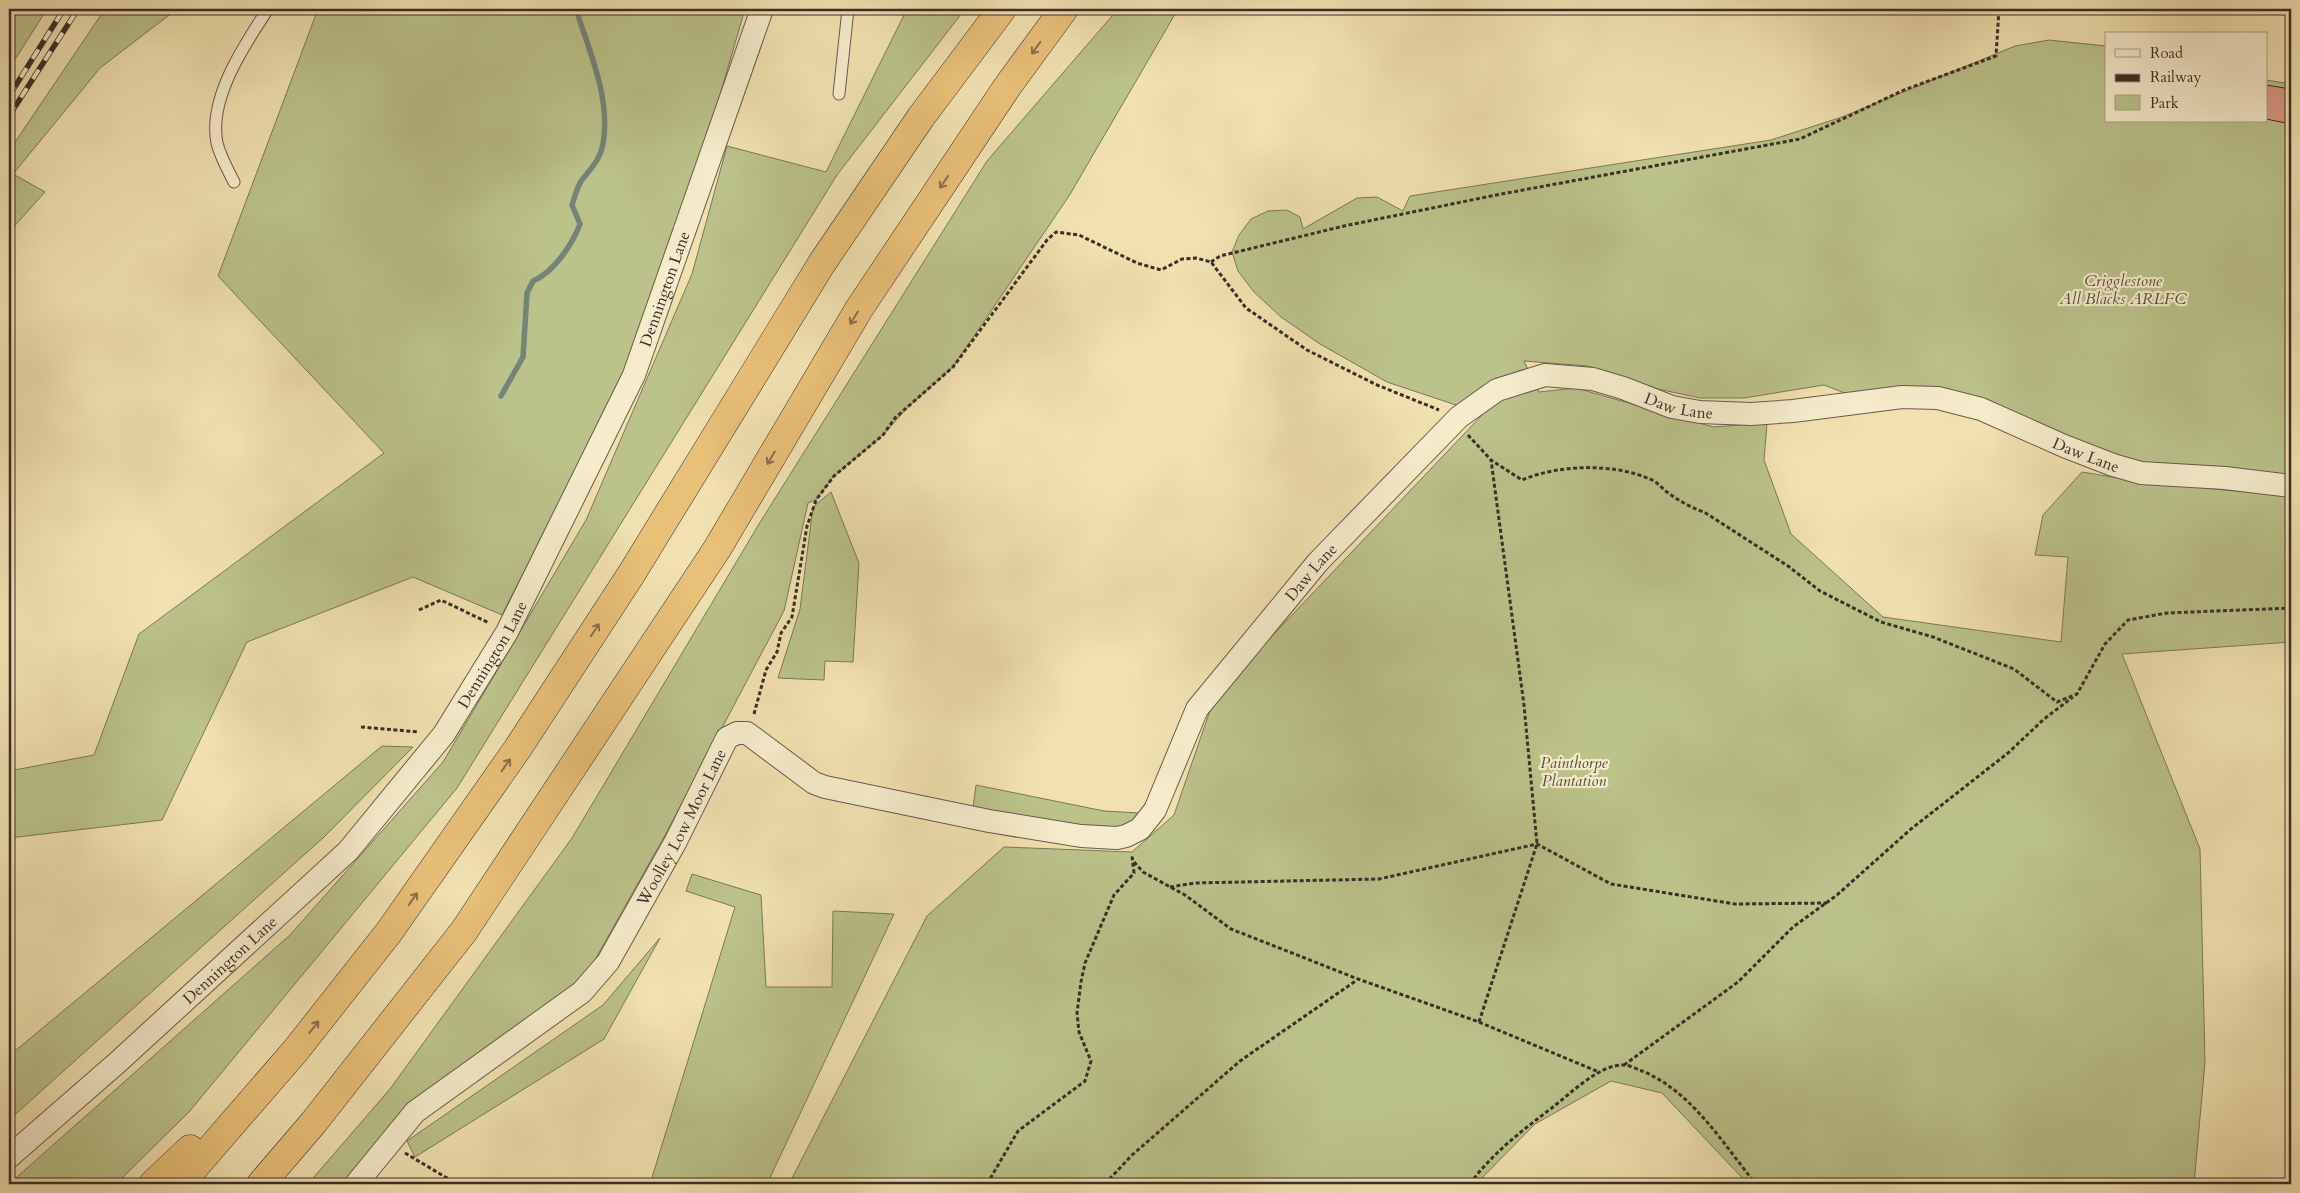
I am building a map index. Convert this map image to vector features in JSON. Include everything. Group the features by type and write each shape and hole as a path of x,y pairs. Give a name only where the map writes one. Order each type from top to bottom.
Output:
{"highway":[{"path":"180,1184 296,1050 390,932 518,748 632,573 822,263 921,117 1002,9"},
{"path":"261,1184 314,1122 464,932 717,549 859,309 1007,87 1064,9"},
{"path":"153,1184 296,1050"}],"street":[{"name":"Dennington Lane","path":"9,1157 126,1056 348,852 444,734 507,632 634,375 762,9"},
{"name":"Daw Lane","path":"1126,836 1140,829 1155,810 1196,709 1318,562 1459,417 1498,390 1546,375 1593,379 1623,388 1672,407 1700,412 1751,414 1793,411 1902,397 1938,398 1981,409 2064,446 2113,465 2140,473 2225,478 2291,486"},
{"name":"Woolley Low Moor Lane","path":"356,1184 415,1112 582,992 608,962 676,841 726,738 736,733 747,733"},
{"path":"747,733 814,783 825,787 998,823 1081,836 1126,836"}],"lane":[{"path":"234,182 218,144 216,132 218,108 241,51 268,9"},
{"path":"839,94 848,9"}],"path":[{"path":"1211,262 1220,256 1344,226 1505,193 1800,139 1904,90 1996,56 1999,9"},
{"path":"747,733 752,725 766,670 777,652 781,633 792,617 807,526 816,500 834,476 883,435 895,418 953,367 1047,240 1056,232 1079,235 1137,263 1162,270 1182,259 1196,258 1211,262 1246,308 1307,350 1377,385 1459,417 1470,438 1491,460 1522,480 1539,473 1558,470 1617,468 1654,480 1688,507 1704,512 1788,566 1820,591 1851,608 1881,622 1932,637 2014,669 2057,702 2077,694"},
{"path":"1479,1022 1537,844 1524,705 1491,460"},
{"path":"419,610 441,600 507,632"},
{"path":"1470,1184 1484,1165 1525,1129 1598,1072 1624,1065 1738,982 1793,927 1827,903 1911,829 2008,753 2044,719 2077,694 2105,644 2128,620 2167,613 2291,608"},
{"path":"361,727 444,734"},
{"path":"987,1184 1018,1131 1085,1081 1091,1061 1079,1032 1077,1013 1081,982 1085,963 1114,895 1134,873 1134,862 1126,836"},
{"path":"1170,887 1195,883 1380,879 1537,844 1611,884 1735,904 1827,903"},
{"path":"1134,862 1144,872 1170,887 1230,929 1358,980 1479,1022 1598,1072"},
{"path":"1105,1184 1131,1156 1240,1061 1358,980"},
{"path":"1624,1065 1659,1078 1680,1092 1756,1184"},
{"path":"390,1143 422,1166 457,1184"}],"green space":[{"path":"13,9 47,9 9,69 9,16"},
{"path":"105,9 173,9 173,12 100,68 13,174 45,192 9,232 9,151"},
{"path":"318,9 745,9 715,112 625,372 502,615 413,577 247,642 162,820 9,838 9,771 94,755 139,634 384,453 218,276"},
{"path":"933,9 965,9 837,175 457,788 189,1112 116,1184 9,1184 290,935 443,762 586,520 692,274 727,146 826,172 905,13 932,15"},
{"path":"1118,9 1178,9 1069,196 953,367 907,408 883,435 834,476 816,500 808,503 784,611 664,837 587,974 409,1107 346,1184 308,1184 390,1089 572,838 759,524 987,161"},
{"name":"Painthorpe Plantation","path":"2049,40 2105,46 2105,122 2268,122 2268,80 2291,84 2291,486 2170,476 1981,409 1865,401 1824,385 1744,398 1700,398 1658,389 1588,366 1524,361 1539,392 1576,388 1713,427 1767,423 1764,460 1791,534 1883,617 2061,642 2068,557 2035,555 2043,515 2082,472 2149,483 2291,496 2291,642 2122,654 2200,849 2205,1062 2194,1184 1748,1184 1662,1093 1611,1081 1535,1124 1476,1184 789,1184 927,916 1004,847 1132,852 1174,815 1215,696 1483,414 1387,382 1320,344 1281,317 1254,292 1238,271 1232,252 1239,235 1251,219 1268,211 1287,210 1300,217 1303,229 1357,198 1377,197 1403,211 1410,196 1771,140 1842,117 2015,46"},
{"path":"831,492 859,563 853,662 825,661 824,680 778,678 800,609 813,507"},
{"path":"382,746 413,747 324,837 9,1120 9,1056"},
{"path":"976,785 1104,811 1139,813 1127,827 1106,829 973,808"},
{"path":"692,874 761,895 766,987 832,987 833,911 894,914 767,1184 650,1184 735,907 686,891"},
{"path":"660,938 604,1039 415,1157 407,1141 603,1005"}],"building":[{"path":"2268,85 2291,89 2291,124 2268,119"}],"waterway":[{"path":"501,396 523,357 527,293 533,281 555,265 577,232 580,224 572,205 579,185 592,168 602,150 605,127 601,92 576,9"}],"railway":[{"path":"9,96 64,9"},
{"path":"9,116 78,9"}],"park label":[{"name":"Crigglestone All Blacks ARLFC","path":"2123,289"}]}
